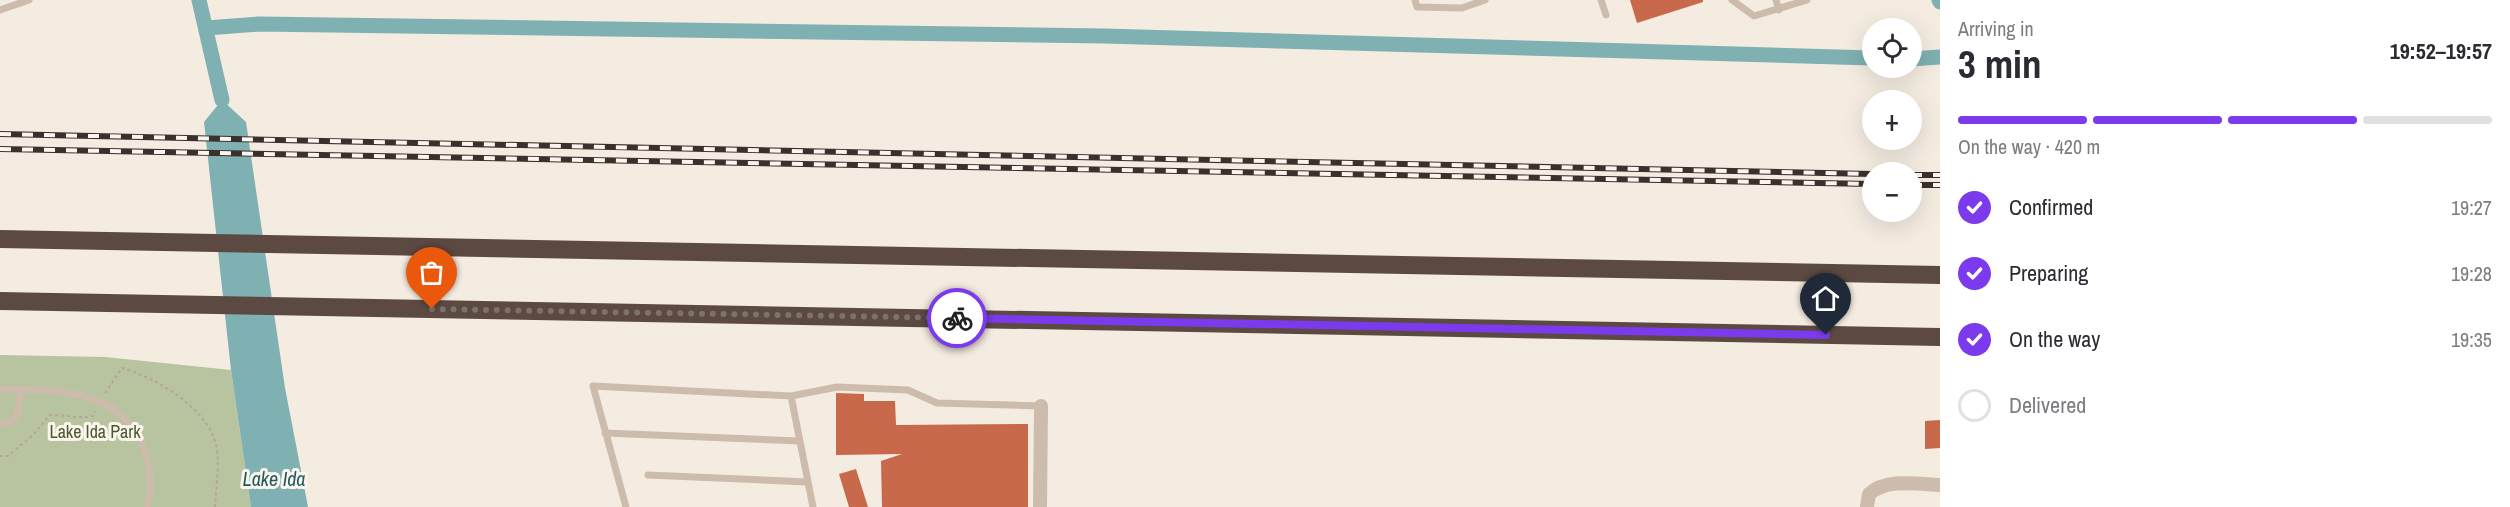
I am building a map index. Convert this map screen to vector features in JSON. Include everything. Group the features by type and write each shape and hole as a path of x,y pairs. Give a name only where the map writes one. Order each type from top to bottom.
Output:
{"highway":[{"path":"0,239 1940,275"},
{"path":"0,301 1940,337"}],"street":[{"path":"1040,507 1041,406"},
{"path":"1867,507 1869,494 1877,487 1895,484 1940,485"}],"lane":[{"path":"0,10 29,0"},
{"path":"1415,0 1417,7 1462,8 1485,0"},
{"path":"1601,0 1606,15"},
{"path":"1732,0 1754,16 1807,0"},
{"path":"1776,0 1779,10"},
{"path":"626,507 593,386 790,396 837,387 849,387 908,390 937,403 1041,406"},
{"path":"0,390 79,394 111,407 136,432 146,452 152,475 147,507"},
{"path":"0,424 12,421 18,416 20,390"},
{"path":"790,396 813,507"},
{"path":"605,433 800,441"},
{"path":"648,475 808,482"}],"green space":[{"name":"Lake Ida Park","path":"0,355 105,357 231,370 251,507 0,507"}],"water":[{"name":"Lake Ida","path":"222,100 246,122 285,388 308,507 251,507 231,370 204,122"}],"building":[{"path":"1630,0 1703,0 1703,2 1637,23"},
{"path":"836,393 864,394 864,401 895,401 896,425 1028,424 1028,507 882,507 881,461 902,454 836,455"},
{"path":"1940,420 1940,448 1925,449 1925,421"},
{"path":"856,469 868,507 849,507 839,474"}],"waterway":[{"path":"199,0 222,100"},
{"path":"206,28 259,24 1105,36 1862,58"},
{"path":"1922,58 1940,57"}],"railway":[{"path":"0,134 1862,174"},
{"path":"0,149 1862,184"},
{"path":"1922,175 1940,175"},
{"path":"1922,185 1940,185"}],"way so far":[{"path":"432,309 957,318"}],"route":[{"path":"957,318 1826,335"}]}
